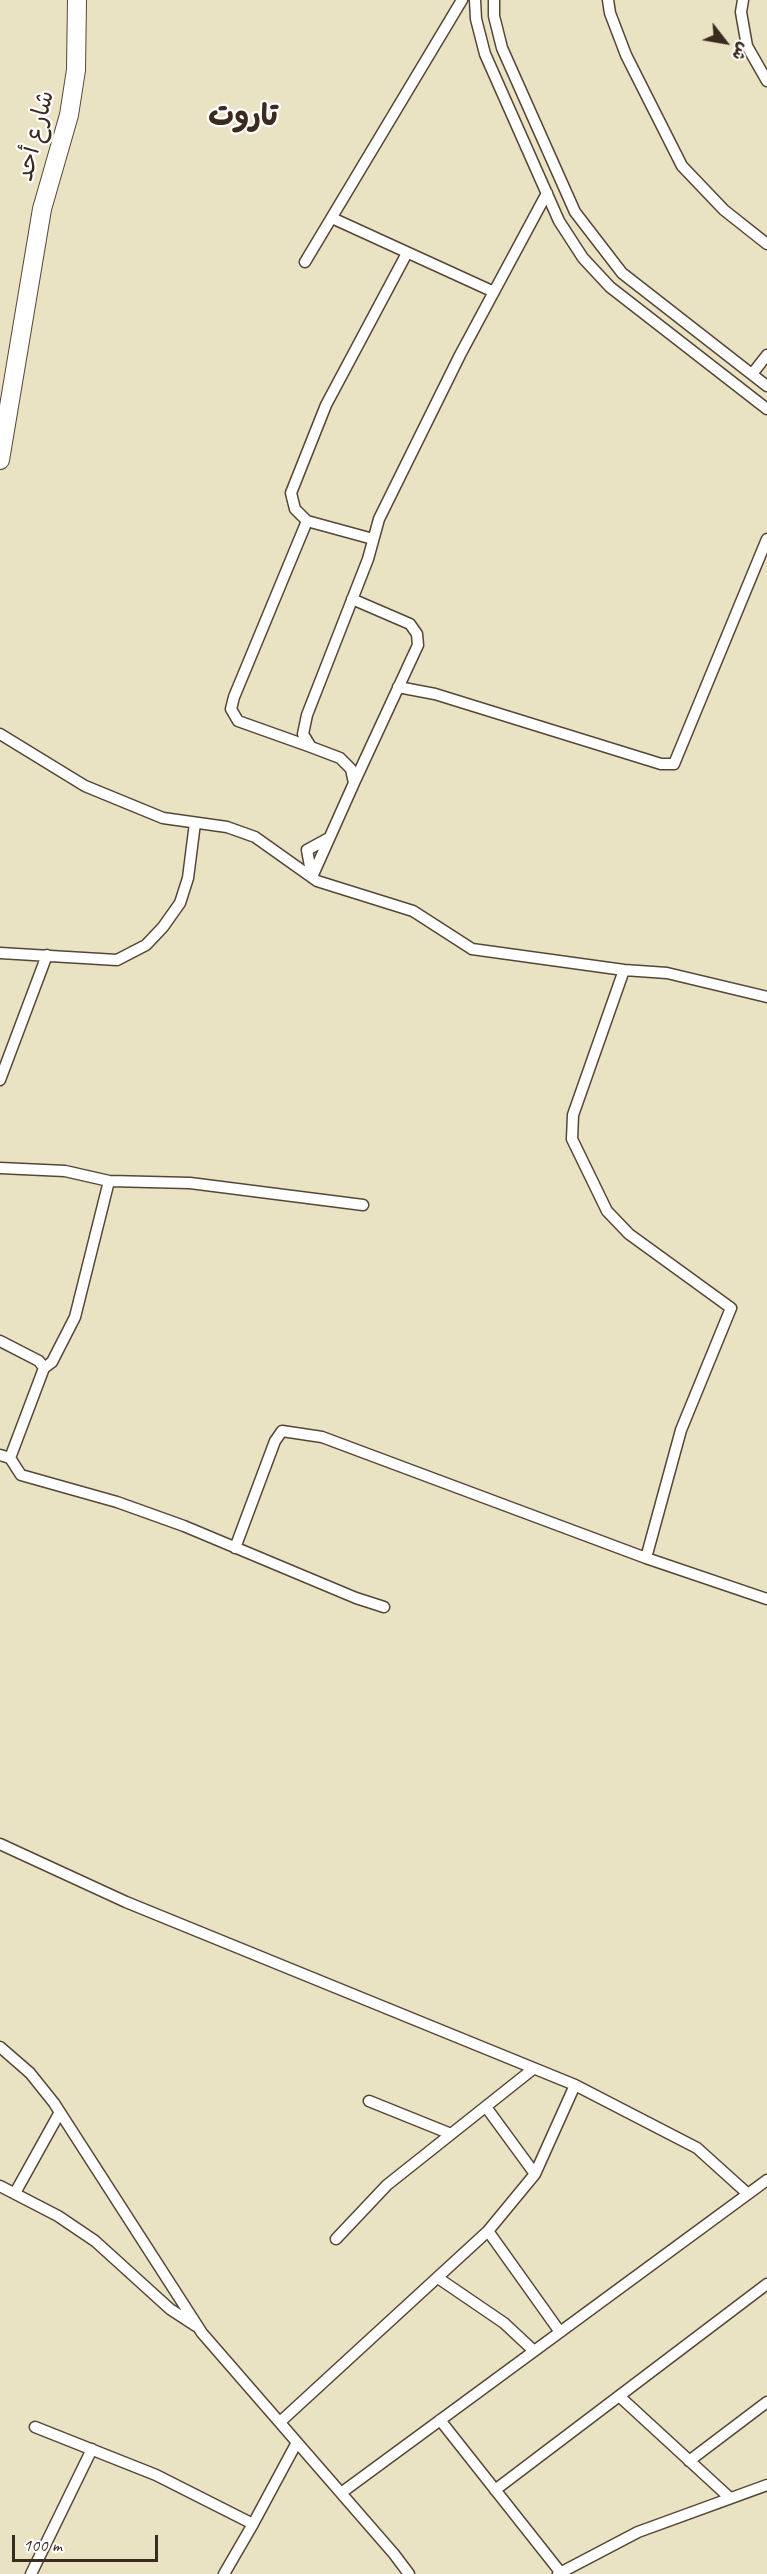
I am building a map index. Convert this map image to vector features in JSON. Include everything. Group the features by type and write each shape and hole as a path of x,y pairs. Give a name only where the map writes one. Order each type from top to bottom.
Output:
{"main road":[{"name":"شارع أحد","path":"0,460 42,209 69,116 76,70 77,0"}],"street":[{"path":"305,262 462,0"},
{"path":"476,0 476,19 485,54 558,220 583,258 610,287 767,409"},
{"path":"494,0 494,16 502,48 574,212 622,273 767,386"},
{"path":"608,0 610,13 626,55 682,166 724,210 767,244"},
{"path":"743,0 741,12 747,46 767,81"},
{"path":"311,747 303,734 307,715 384,509 546,193"},
{"path":"332,218 494,292"},
{"path":"374,539 309,519 295,509 291,493 326,405 407,253"},
{"path":"752,374 767,355"},
{"path":"309,519 231,709 238,721 340,758 351,769 354,783"},
{"path":"398,687 435,694 661,764 674,764 767,539"},
{"path":"312,877 418,645 417,634 410,624 352,599"},
{"path":"0,734 85,786 163,818 227,827 255,837 317,881 399,904 472,949 624,970 667,973 767,997"},
{"path":"0,953 117,960 146,945 163,927 180,903 188,878 195,823"},
{"path":"312,877 307,850 329,838"},
{"path":"0,1080 47,955"},
{"path":"624,970 573,1115 572,1139 607,1210 629,1234 731,1308 681,1430 645,1558"},
{"path":"0,1168 65,1171 109,1181 190,1183 363,1205"},
{"path":"109,1181 75,1317 52,1362 44,1368 5,1456 21,1474 117,1502 184,1526 356,1598 384,1607"},
{"path":"0,1341 39,1361 44,1368"},
{"path":"235,1548 275,1441 282,1431 322,1437 645,1558 767,1599"},
{"path":"0,1844 126,1902 575,2085 697,2148 748,2194"},
{"path":"0,2047 30,2073 60,2112 199,2328 409,2574"},
{"path":"336,2239 387,2185 533,2068"},
{"path":"280,2422 488,2231 536,2174 575,2085"},
{"path":"369,2101 451,2134"},
{"path":"486,2107 536,2174"},
{"path":"15,2193 60,2112"},
{"path":"341,2493 767,2180"},
{"path":"0,2186 58,2216 95,2241 170,2309 199,2328"},
{"path":"488,2231 560,2332"},
{"path":"438,2278 504,2323 534,2351"},
{"path":"495,2490 767,2284"},
{"path":"619,2396 730,2498"},
{"path":"689,2461 767,2402"},
{"path":"440,2420 560,2573 638,2532 767,2485"},
{"path":"35,2427 165,2479 253,2524"},
{"path":"224,2574 296,2444"},
{"path":"31,2574 92,2449"}],"district":[{"name":"تاروت","path":"243,117"}]}
